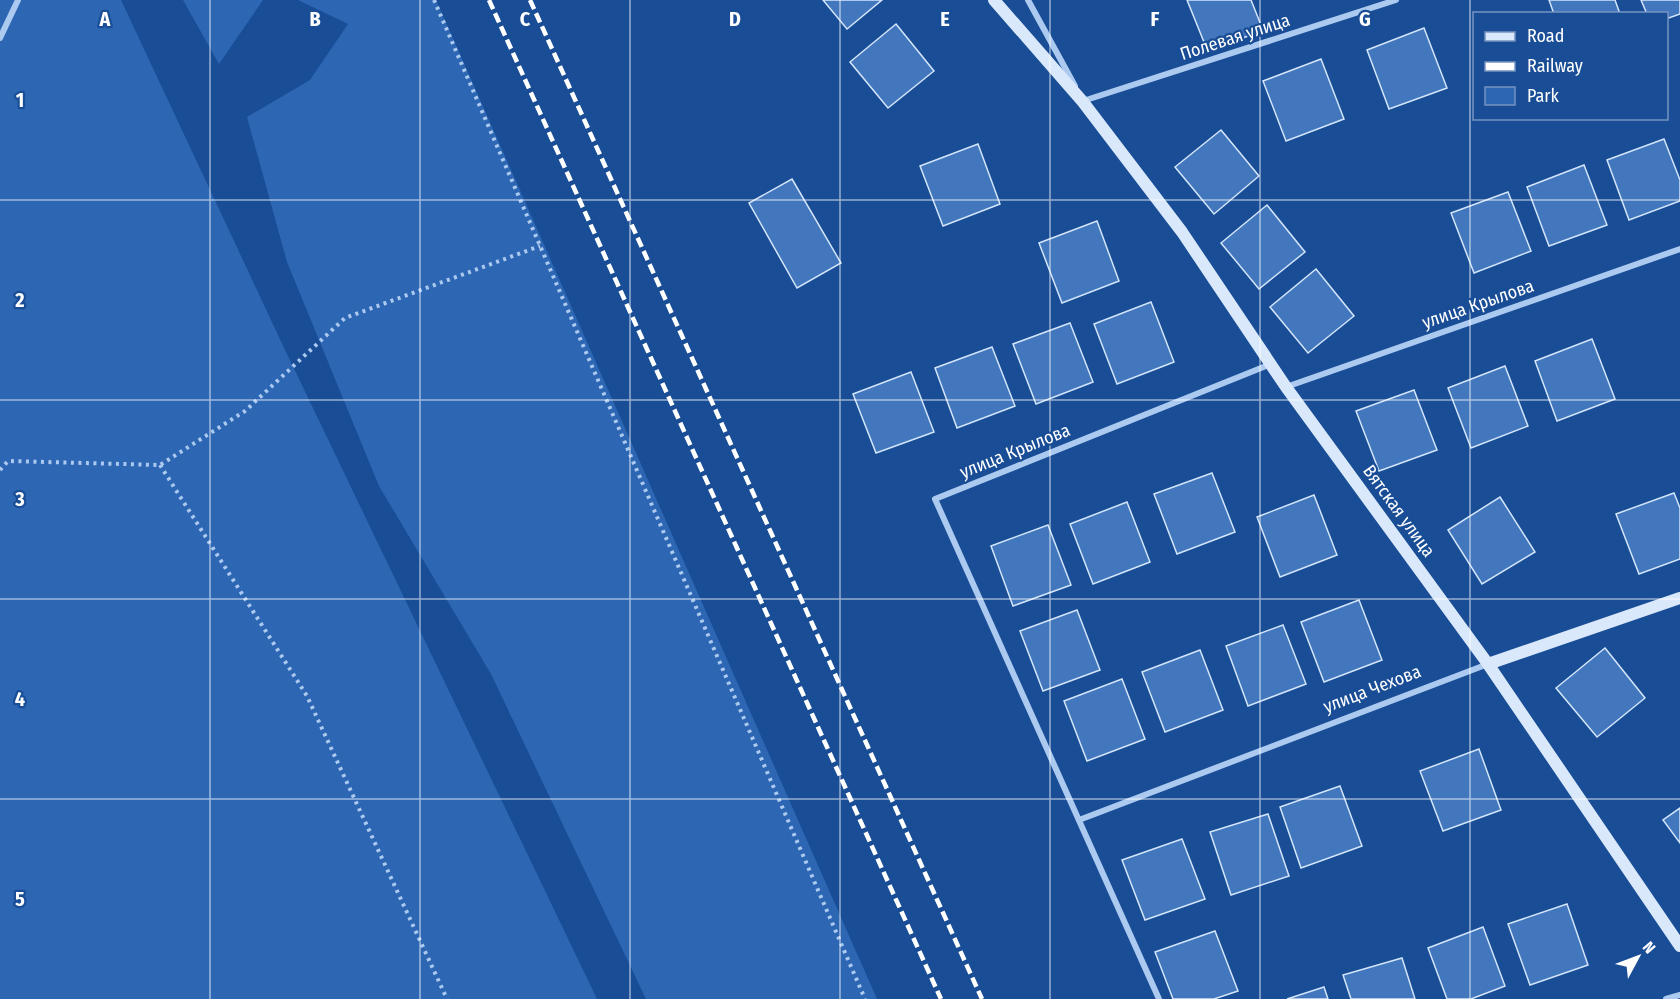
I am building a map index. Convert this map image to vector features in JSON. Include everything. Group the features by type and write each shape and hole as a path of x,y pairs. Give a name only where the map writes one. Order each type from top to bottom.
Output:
{"main road":[{"name":"Вятская улица","path":"994,0 1083,102 1182,232 1286,387 1488,664 1680,946"},
{"name":"улица Чехова","path":"1488,664 1680,598"}],"street":[{"path":"0,38 18,0"},
{"path":"1028,0 1083,102"},
{"name":"Полевая улица","path":"1083,102 1396,0"},
{"name":"улица Крылова","path":"1286,387 1680,249"},
{"name":"улица Крылова","path":"1079,820 935,499 1272,364"},
{"name":"улица Чехова","path":"1079,820 1488,664"},
{"path":"1079,820 1159,999"},
{"path":"1666,999 1680,995"}],"path":[{"path":"434,0 866,999"},
{"path":"0,470 8,461 160,465 245,411 345,318 540,246"},
{"path":"160,465 308,696 447,999"}],"green space":[{"path":"0,0 121,0 286,352 597,999 0,999"},
{"path":"183,0 263,0 219,64"},
{"path":"298,0 436,0 877,999 646,999 491,674 379,486 287,262 247,117 310,80 348,24"}],"building":[{"path":"823,0 882,0 847,29"},
{"path":"1187,0 1251,0 1263,30 1208,52"},
{"path":"1549,0 1615,0 1619,12 1553,12"},
{"path":"1641,0 1680,0 1680,14 1668,18 1668,12 1646,12"},
{"path":"896,24 934,71 888,108 850,62"},
{"path":"1424,28 1447,88 1389,109 1367,50"},
{"path":"1321,59 1344,119 1286,141 1263,81"},
{"path":"1221,130 1259,176 1214,214 1175,167"},
{"path":"1664,139 1680,180 1680,201 1629,220 1607,160"},
{"path":"978,144 1000,204 943,226 920,166"},
{"path":"1584,165 1607,225 1549,246 1527,187"},
{"path":"792,179 841,263 797,288 749,203"},
{"path":"1508,192 1531,251 1474,273 1451,213"},
{"path":"1267,205 1305,252 1259,289 1221,243"},
{"path":"1097,221 1119,281 1062,303 1039,243"},
{"path":"1316,269 1354,316 1308,353 1270,307"},
{"path":"1151,302 1174,362 1117,384 1094,324"},
{"path":"1070,323 1093,382 1036,404 1013,344"},
{"path":"1592,339 1615,399 1557,421 1535,361"},
{"path":"992,347 1015,406 957,428 935,368"},
{"path":"1505,366 1528,426 1471,448 1448,388"},
{"path":"911,372 934,432 876,453 853,394"},
{"path":"1414,390 1437,450 1379,471 1356,411"},
{"path":"1212,473 1235,532 1177,554 1154,494"},
{"path":"1674,493 1680,508 1680,559 1639,574 1616,514"},
{"path":"1314,495 1337,555 1280,577 1257,517"},
{"path":"1500,497 1535,552 1482,584 1448,530"},
{"path":"1127,502 1150,562 1093,584 1070,524"},
{"path":"1048,525 1071,585 1013,606 991,546"},
{"path":"1359,600 1382,660 1324,682 1301,622"},
{"path":"1077,610 1100,670 1043,691 1020,631"},
{"path":"1283,625 1306,684 1248,706 1226,646"},
{"path":"1605,648 1645,698 1597,737 1556,688"},
{"path":"1200,650 1223,710 1165,732 1142,672"},
{"path":"1122,679 1145,739 1087,761 1064,701"},
{"path":"1479,749 1501,810 1443,831 1420,771"},
{"path":"1340,786 1362,846 1301,868 1280,807"},
{"path":"1680,808 1680,843 1663,820"},
{"path":"1268,814 1289,876 1231,895 1210,832"},
{"path":"1182,839 1205,899 1145,920 1122,860"},
{"path":"1567,904 1588,965 1530,985 1508,924"},
{"path":"1483,927 1505,986 1471,999 1447,999 1428,948"},
{"path":"1215,931 1238,991 1214,999 1173,999 1155,952"},
{"path":"1402,958 1415,999 1351,999 1343,975"},
{"path":"1324,987 1328,999 1287,999"}],"railway":[{"path":"489,0 941,999"},
{"path":"530,0 982,999"}]}
